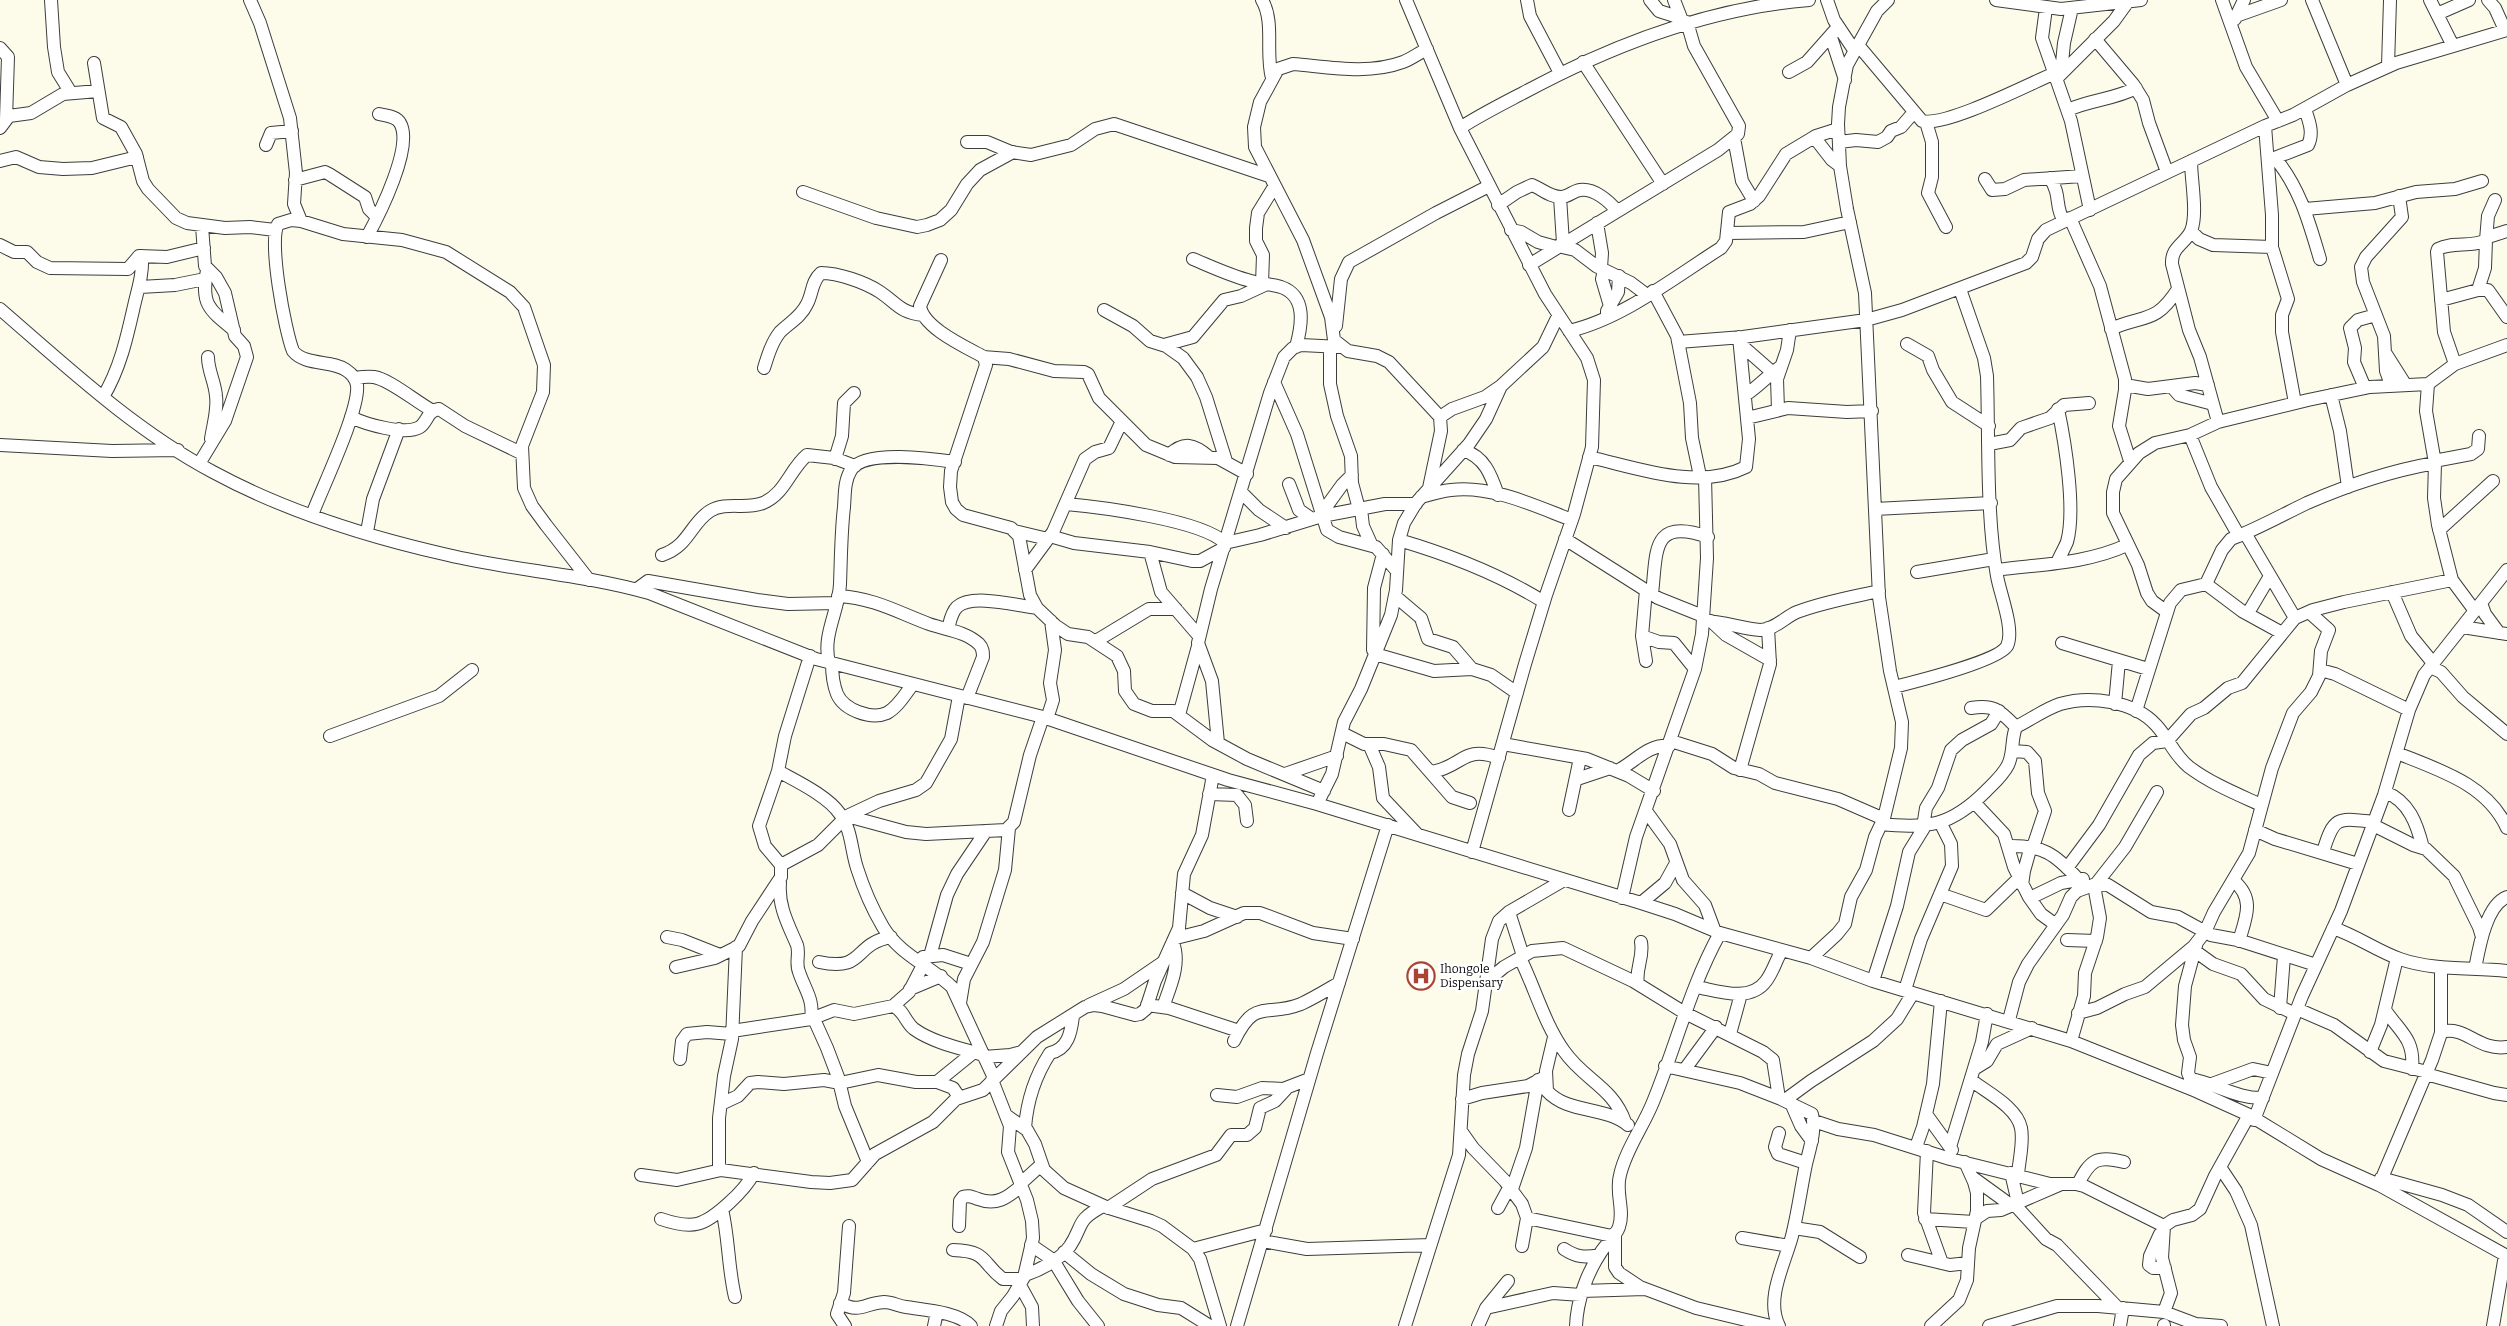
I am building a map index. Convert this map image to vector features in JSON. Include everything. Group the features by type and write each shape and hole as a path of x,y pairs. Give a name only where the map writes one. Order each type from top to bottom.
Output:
{"street":[{"path":"50,0 58,72 71,93"},
{"path":"250,0 274,65 292,132 295,180 294,204 301,222"},
{"path":"1262,0 1267,13 1268,64 1272,78"},
{"path":"1406,0 1460,128 1498,205 1558,316 1586,358 1594,380 1592,447 1572,520 1544,602 1517,693 1472,852"},
{"path":"1527,0 1530,16 1560,73"},
{"path":"1650,0 1659,11 1683,21"},
{"path":"1529,265 1559,245 1663,184 1738,134 1739,126 1694,46 1674,0"},
{"path":"1460,128 1582,62 1683,21 1747,4 1807,0"},
{"path":"1827,0 1845,80"},
{"path":"1811,958 1838,934 1845,924 1851,897 1866,870 1882,822 1901,748 1902,722 1890,671 1879,591 1865,293 1840,166 1838,129 1839,107 1847,65 1877,11 1888,0"},
{"path":"1996,0 2072,8 2141,0"},
{"path":"2222,0 2234,21 2246,67 2278,121"},
{"path":"2234,21 2244,0"},
{"path":"2234,21 2281,0"},
{"path":"2312,0 2347,85"},
{"path":"2388,66 2390,0"},
{"path":"2430,0 2453,46"},
{"path":"2438,14 2469,0"},
{"path":"1678,342 1739,341 1790,330 1866,320 1960,289 2026,263 2032,257 2038,239 2046,230 2278,121 2388,66 2506,30 2495,8 2488,0"},
{"path":"1834,32 1856,48 1922,121 1941,121 2058,74 2114,21 2127,3"},
{"path":"2042,5 2041,34 2058,74 2090,210"},
{"path":"2058,74 2072,8"},
{"path":"1789,72 1803,66 1834,32"},
{"path":"2095,38 2136,88 2143,100 2149,123 2167,172"},
{"path":"0,48 6,53 9,64 3,123 31,113 63,94 98,91"},
{"path":"1335,343 1331,317 1303,240 1271,182 1255,147 1254,126 1260,102 1278,69 1293,64 1357,69 1381,68 1403,62 1427,49"},
{"path":"1582,62 1663,184"},
{"path":"94,63 103,118 121,126 137,157 143,181 159,202 176,218 202,226 218,228 275,230"},
{"path":"2068,110 2086,102 2124,94 2136,88"},
{"path":"2271,159 2308,145 2311,139 2311,130 2305,108"},
{"path":"1839,142 1856,140 1878,142 1887,137 1891,131 1901,127 1914,112"},
{"path":"367,237 393,184 401,153 403,130 397,119 379,114"},
{"path":"1926,122 1932,142 1932,177 1928,193 1946,227"},
{"path":"967,142 987,142 1013,152 1031,154 1071,145 1095,129 1114,124 1271,182"},
{"path":"2265,126 2271,159 2272,247 2288,299 2282,315 2282,332 2295,403"},
{"path":"1569,331 1583,328 1608,311 1650,293 1721,248 1728,233 1729,212 1754,201 1770,182 1786,154 1814,137 1838,129"},
{"path":"266,145 271,133 292,132"},
{"path":"1814,137 1832,160 1840,166"},
{"path":"1734,138 1742,180 1754,201"},
{"path":"803,192 876,218 917,227 940,220 951,210 973,176 988,164 1013,152"},
{"path":"0,161 16,158 50,169 92,168 137,157"},
{"path":"2271,159 2286,172 2305,210 2320,259"},
{"path":"2191,161 2194,204 2191,231 2172,256 2178,289 2218,422"},
{"path":"295,180 324,172 329,174 365,197 369,209 377,217"},
{"path":"1984,179 1992,190 1997,191 2024,180 2082,176"},
{"path":"2050,178 2058,194 2058,212 2067,220 2100,286 2125,384 2119,426 2130,461"},
{"path":"2305,210 2375,203 2416,192 2455,189 2482,181"},
{"path":"1264,284 1263,255 1256,241 1256,228 1258,213 1271,182"},
{"path":"1372,546 1363,526 1352,475 1351,456 1337,416 1330,384 1341,279 1349,262 1489,186"},
{"path":"1498,205 1517,192 1532,186 1560,197 1581,190 1602,197 1617,211"},
{"path":"2391,385 2386,371 2384,336 2363,282 2361,267 2366,256 2402,217 2399,196"},
{"path":"1559,245 1560,197"},
{"path":"2478,290 2485,268 2488,216 2495,200"},
{"path":"312,515 351,417 357,395 354,378 344,368 302,358 293,351 281,296 274,238 275,230 283,221 301,222 343,234 402,240 446,252 510,292 524,307 544,365 543,392 522,446 524,488 532,506 590,580"},
{"path":"1728,233 1804,232 1850,222"},
{"path":"1597,223 1602,253 1602,279 1608,311"},
{"path":"202,226 206,275 204,295 210,311 234,330"},
{"path":"204,252 208,242 218,228"},
{"path":"1511,230 1521,232 1538,242 1559,245 1575,250 1602,269 1650,293 1668,316 1678,342 1690,403 1692,438 1703,476 1708,536 1706,620 1695,668 1631,854 1622,898"},
{"path":"2191,231 2199,239 2213,245 2272,247"},
{"path":"2455,364 2444,332 2436,258 2438,249 2451,245 2481,243 2487,238 2507,231"},
{"path":"0,245 14,252 28,252 42,266 61,269 128,269 133,266 134,259 142,256 167,257 204,252"},
{"path":"103,397 115,373 130,330 140,287 142,256"},
{"path":"1193,259 1224,272 1281,287 1298,298 1301,325 1296,347"},
{"path":"942,260 920,306 923,315 960,346 983,357 1008,359 1054,371 1084,372 1088,374 1099,398 1146,445 1169,455 1177,448 1186,444 1200,449 1209,456 1226,461 1247,474"},
{"path":"764,368 773,342 804,309 814,282 821,273 829,273 864,285 880,292 908,313 923,315"},
{"path":"140,287 175,285 206,275 216,276 225,292 237,339 246,350 247,357 225,421 200,464"},
{"path":"1608,311 1618,292 1619,276"},
{"path":"1164,345 1193,337 1224,300 1241,296 1264,284"},
{"path":"1894,687 1985,661 2000,654 2007,646 2010,631 1995,564 1984,358 1960,289"},
{"path":"2161,310 2167,305 2178,289"},
{"path":"2441,300 2478,290 2488,290 2507,318"},
{"path":"2111,329 2143,319 2182,303"},
{"path":"0,309 103,397 178,450 200,464 250,490 312,515 367,532 484,563 637,589 831,663 1045,718 1213,775 1388,825 1622,898 1717,931 1811,958 1873,981 2009,1020 2072,1041 2196,1091 2252,1118 2321,1159 2380,1181 2435,1193 2468,1205 2507,1232"},
{"path":"1104,310 1133,326 1150,341 1164,345 1184,358 1197,377 1206,397 1226,461"},
{"path":"2365,388 2354,362 2355,348 2350,328 2358,320 2376,315"},
{"path":"1440,418 1452,409 1485,397 1501,386 1543,348 1558,316"},
{"path":"1745,395 1752,392 1756,385 1776,369 1787,350 1790,330"},
{"path":"1739,341 1776,369 1778,410"},
{"path":"1589,457 1654,472 1718,477 1746,467 1749,439 1739,341"},
{"path":"1179,715 1224,546 1274,382 1288,350 1296,347 1335,343 1348,351 1377,356 1389,362 1440,418 1441,431 1422,496"},
{"path":"1907,344 1928,356 1933,370 1952,402 1989,426"},
{"path":"2167,612 2152,601 2147,593 2138,566 2114,514 2113,492 2116,479 2130,461 2155,443 2190,435 2218,422 2365,388 2428,384 2455,364 2507,345"},
{"path":"2386,354 2405,384"},
{"path":"208,357 209,372 214,382 217,398 211,446"},
{"path":"983,357 986,364 984,376 955,462 950,487 952,502 956,510 963,515 999,524 1014,531 1074,543 1150,552 1200,561 1224,546 1289,527 1318,516 1451,490 1464,489 1498,495 1572,520"},
{"path":"354,378 373,376 385,380 414,402 433,411 444,411 465,426 521,453"},
{"path":"1274,382 1297,434 1318,516 1330,532"},
{"path":"2125,384 2148,389 2194,383 2208,384"},
{"path":"2428,384 2426,420 2434,462 2434,498 2452,580 2503,633"},
{"path":"1317,804 1332,774 1344,722 1384,634 1395,596 1399,540 1404,523 1422,496 1463,450 1486,419 1501,386"},
{"path":"2172,387 2179,395 2212,404"},
{"path":"835,459 842,436 844,403 854,394"},
{"path":"2331,395 2340,431 2348,487"},
{"path":"1989,444 2010,440 2021,428 2050,418 2058,409 2072,404 2089,403"},
{"path":"1747,418 1788,408 1847,412 1872,411"},
{"path":"2056,563 2067,541 2069,519 2068,487 2058,409"},
{"path":"351,417 366,424 412,430 421,426 433,411"},
{"path":"1026,570 1049,537 1066,504 1085,459 1095,452 1109,448 1122,421"},
{"path":"367,532 378,482 399,429"},
{"path":"2190,435 2211,487 2296,618"},
{"path":"2206,584 2222,550 2230,539 2309,502 2348,487 2403,469 2472,454 2478,449 2479,436"},
{"path":"0,445 112,451 178,450"},
{"path":"1463,450 1479,457 1488,471 1498,495"},
{"path":"662,555 680,546 709,512 730,506 748,507 771,499 807,455 835,459 855,466 871,460 892,457 926,458 955,462"},
{"path":"855,466 845,484 838,600 827,638 826,652 831,663 837,694 852,709 877,716 888,712 913,684"},
{"path":"1318,516 1352,475"},
{"path":"2440,530 2493,481"},
{"path":"1289,484 1299,510 1318,516"},
{"path":"1242,492 1259,510 1289,527 1330,532 1339,537 1372,546 1384,554 1396,570"},
{"path":"1875,509 1991,503"},
{"path":"1066,504 1128,512 1183,524 1205,530 1220,538 1224,546"},
{"path":"1646,662 1642,636 1658,544 1676,530 1708,536"},
{"path":"1014,531 1019,536 1023,547 1030,596 1037,608 1068,634 1096,641 1117,656 1122,662 1125,691 1134,704 1152,711 1173,711 1218,743 1247,759 1324,791"},
{"path":"1565,539 1649,592 1706,620 1726,635 1770,660"},
{"path":"1399,540 1436,551 1488,572 1510,582 1544,602"},
{"path":"1916,572 1995,564 2056,563 2105,555 2127,545"},
{"path":"1150,552 1161,592 1199,641 1212,681 1218,743"},
{"path":"1374,658 1374,588 1384,554"},
{"path":"2164,1326 2163,1312 2171,1293 2162,1258 2164,1228 2173,1220 2192,1215 2200,1209 2220,1167 2263,1098 2296,1011 2333,928 2358,864 2385,792 2409,710 2424,675 2507,570"},
{"path":"2248,613 2270,576"},
{"path":"1940,894 1986,910 2022,889 2058,884 2073,871 2139,755 2153,743 2167,740 2191,714 2204,708 2228,688 2242,683 2296,618 2309,612 2452,580"},
{"path":"637,589 648,581 788,604 838,600 872,600 929,624 948,629 972,639 979,644 983,651 983,657 963,697 951,739 926,783 916,790 879,801 844,818 818,845 782,865"},
{"path":"2136,711 2167,612 2174,596 2181,590 2206,584 2248,613 2282,633"},
{"path":"1706,620 1760,630 1809,608 1879,591"},
{"path":"2392,592 2411,636 2432,665 2441,672 2463,697 2507,734"},
{"path":"1395,596 1421,618 1428,639 1454,647 1472,669"},
{"path":"948,629 953,612 963,603 970,601 1037,608"},
{"path":"1096,641 1149,609 1176,609"},
{"path":"2196,1091 2188,1073 2190,1057 2184,1040 2182,1025 2185,986 2199,942 2214,912 2249,853 2261,804 2294,713 2311,692 2320,670 2320,651 2329,630 2309,612"},
{"path":"844,818 906,832 926,834 1001,832 1009,828 1014,822 1030,755 1054,700 1051,678 1055,656 1051,621"},
{"path":"2462,627 2503,633"},
{"path":"1740,770 1766,684 1770,660 1768,628"},
{"path":"1384,634 1392,650 1404,662"},
{"path":"1055,656 1063,646 1080,636"},
{"path":"1642,636 1659,642 1674,643 1695,668"},
{"path":"2062,643 2148,669"},
{"path":"810,656 785,736 778,771 759,826 765,846 782,865 779,898 798,947 798,969 812,1001 812,1019 840,1082 845,1106 868,1162"},
{"path":"1374,658 1404,662 1434,671 1472,669 1492,676 1517,693"},
{"path":"2115,704 2119,661"},
{"path":"330,736 439,696 472,670"},
{"path":"2320,670 2342,678 2409,710"},
{"path":"2016,728 2058,705 2077,700 2115,704 2136,711 2155,724 2175,754 2190,768 2239,795 2261,804"},
{"path":"1970,708 1984,705 1999,711 2016,728"},
{"path":"1873,981 1897,906 1909,852 1924,826 1926,808 1938,788 1951,750 1962,740 1991,724 1999,711"},
{"path":"1577,779 1634,762 1648,750 1670,743 1712,754 1726,764 1740,770 1759,774 1775,783 1838,799 1882,822 1924,826 1952,818 1974,802 2001,776 2009,764 2016,728"},
{"path":"1342,733 1354,740 1369,744 1384,744 1411,750 1452,797 1470,803"},
{"path":"1369,744 1379,767 1383,798 1418,835"},
{"path":"1503,744 1580,758 1614,769 1654,791"},
{"path":"2012,751 2027,752 2033,757 2036,766 2038,793 2045,808 2045,816 2024,871 2022,889"},
{"path":"1432,772 1441,770 1473,753 1486,753 1499,758"},
{"path":"2397,753 2472,786 2493,805 2506,823"},
{"path":"1285,774 1337,756"},
{"path":"1569,810 1580,758"},
{"path":"778,771 804,785 828,802 844,818 851,838 856,867 883,927 900,949 922,960 952,987 980,1055 993,1079 1010,1126 1008,1152 1032,1221 1032,1245 1022,1280 1001,1311 996,1326"},
{"path":"1086,1007 1102,1006 1135,1015 1143,1012 1147,1005 1162,963 1179,928 1184,874 1202,836 1213,775"},
{"path":"2072,1041 2084,996 2084,973 2096,940 2100,918 2095,891 2098,882 2125,848 2157,792"},
{"path":"2385,792 2395,796 2408,808 2423,848 2456,879 2482,937"},
{"path":"1209,794 1237,795 1245,806 1247,820"},
{"path":"1974,802 1998,826 2008,846 2022,889 2041,914 2056,925"},
{"path":"1576,1326 1576,1311 1582,1293 1599,1255 1620,1224 1621,1211 1617,1190 1620,1175 1654,1101 1685,1013 1697,987 1717,931 1705,905 1683,880 1670,844 1646,811"},
{"path":"2323,852 2334,825 2341,820 2373,823 2413,846 2423,848"},
{"path":"1785,1100 1810,1080 1873,1041 1897,1019 1909,992 1921,939 1952,866 1951,844 1940,822"},
{"path":"1237,1326 1309,1079 1388,825"},
{"path":"960,1003 964,979 984,942 1005,870 1009,828"},
{"path":"2255,830 2275,839 2358,864"},
{"path":"910,989 957,874 986,832"},
{"path":"2008,846 2032,846 2048,852 2073,871 2108,886 2151,912 2178,917 2199,942 2213,964 2241,974 2255,992 2280,1008 2296,1011 2334,1025 2384,1061 2494,1094 2507,1095"},
{"path":"1640,904 1665,883 1676,863"},
{"path":"2009,1020 2019,982 2028,964 2056,925 2074,894 2073,871"},
{"path":"676,967 720,955 736,947 781,878"},
{"path":"1405,1326 1459,1155 1462,1099 1468,1054 1482,1011 1492,939 1499,921 1509,912 1564,880"},
{"path":"2234,881 2243,889 2248,902 2239,941"},
{"path":"2074,894 2098,882"},
{"path":"1182,893 1210,908 1237,916"},
{"path":"2474,969 2482,937 2493,907 2507,897"},
{"path":"767,901 783,912"},
{"path":"1509,912 1521,957 1554,1037 1574,1063 1612,1096 1625,1122 1637,1135"},
{"path":"1174,941 1194,935 1244,913 1260,914 1312,933 1353,939"},
{"path":"2333,928 2353,935 2397,958 2441,967 2507,971"},
{"path":"667,937 682,940 720,955"},
{"path":"819,962 846,965 852,962 872,943 891,937"},
{"path":"2067,940 2096,940"},
{"path":"1163,1007 1176,962 1177,952 1174,941"},
{"path":"2078,1013 2097,1008 2125,994 2145,987 2199,942 2239,941 2316,965"},
{"path":"1638,984 1636,971 1642,956 1641,942"},
{"path":"719,1170 720,1104 732,1032 736,947"},
{"path":"1486,982 1532,950 1563,948 1638,984 1685,1013 1730,1034 1763,1052 1773,1060 1785,1100 1812,1141"},
{"path":"1697,987 1741,994 1759,988 1767,980 1782,950"},
{"path":"922,960 943,955 971,964"},
{"path":"2280,1008 2284,956"},
{"path":"2370,1052 2385,1010 2397,958"},
{"path":"641,1175 677,1180 719,1170 754,1173 782,1179 830,1183 852,1180 864,1169 868,1162 888,1146 933,1122 960,1097 983,1090 1037,1037 1073,1016 1097,999 1124,989 1162,963"},
{"path":"2380,1181 2426,1073 2441,1032 2441,967"},
{"path":"680,1059 682,1040 687,1034 732,1032 812,1019 834,1010 854,1014 893,1006 910,989 941,976"},
{"path":"1147,1005 1163,1007 1236,1036 1250,1016 1260,1011 1300,1004 1339,983"},
{"path":"1730,1034 1741,994"},
{"path":"1941,1001 1937,1024 1937,1060 1921,1149 1923,1204 1926,1219 1942,1263"},
{"path":"893,1006 903,1013 912,1028 925,1035 980,1055 1010,1055 1022,1052"},
{"path":"2385,1010 2407,1036 2411,1046 2412,1069"},
{"path":"1950,1147 1972,1074 1987,1014"},
{"path":"1685,1069 1715,1026 1736,1015"},
{"path":"1024,1128 1027,1107 1036,1078 1050,1053 1059,1051 1068,1041 1073,1016"},
{"path":"1972,1074 1987,1061 1997,1044 2032,1028"},
{"path":"2441,1032 2453,1030 2483,1045 2507,1046"},
{"path":"1498,1208 1511,1188 1522,1164 1554,1037"},
{"path":"937,1082 980,1055"},
{"path":"1666,1066 1740,1083 1811,1112 1814,1121 1812,1141 1794,1228 1775,1298 1774,1311 1779,1326"},
{"path":"2212,1084 2253,1069 2272,1073"},
{"path":"1972,1074 2009,1109 2018,1120 2021,1128 2015,1174 2015,1205"},
{"path":"720,1104 738,1096 750,1083 784,1084 824,1080 840,1082 878,1075 916,1082 937,1082 952,1088 960,1097"},
{"path":"1216,1095 1237,1097 1262,1088 1287,1088 1309,1079"},
{"path":"1462,1099 1482,1092 1528,1086 1542,1079"},
{"path":"1542,1079 1547,1091 1556,1099 1585,1109 1606,1113 1625,1122"},
{"path":"2190,1079 2212,1084 2239,1095 2263,1098"},
{"path":"953,1250 978,1255 986,1260 1003,1279 1022,1280 1053,1260 1071,1245 1079,1225 1086,1216 1152,1179 1216,1154 1231,1135 1247,1135 1254,1128 1260,1108 1275,1101 1287,1088"},
{"path":"1926,1114 1950,1147 1965,1162 1977,1193 1975,1221 1964,1291 1954,1306 1931,1326"},
{"path":"1007,1116 1024,1128 1035,1144 1044,1170 1064,1188 1105,1207 1162,1226 1193,1249 1200,1259 1220,1326"},
{"path":"1814,1121 2050,1184 2078,1184 2164,1228"},
{"path":"1801,1126 1773,1135 1778,1154 1806,1163"},
{"path":"1461,1131 1473,1148 1511,1188 1522,1204 1526,1218 1522,1246"},
{"path":"2078,1184 2088,1167 2098,1160 2107,1158 2124,1162"},
{"path":"959,1226 960,1201 963,1197 968,1196 984,1201 996,1202 1008,1197 1041,1165"},
{"path":"2220,1167 2236,1191 2251,1225 2273,1326"},
{"path":"661,1218 680,1225 693,1226 708,1220 739,1195 754,1173"},
{"path":"1972,1177 2015,1205 2046,1239 2057,1245 2120,1308 2120,1326"},
{"path":"2380,1181 2425,1210 2506,1256 2493,1326"},
{"path":"1926,1219 1975,1221 1987,1211 1994,1212 2015,1205 2061,1184"},
{"path":"2425,1210 2435,1193"},
{"path":"722,1209 727,1229 729,1274 735,1297"},
{"path":"1526,1218 1614,1235"},
{"path":"2482,1242 2490,1220"},
{"path":"831,1326 844,1293 849,1226"},
{"path":"1794,1228 1820,1232 1860,1257"},
{"path":"1614,1235 1615,1267 1619,1273 1646,1289 1674,1298 1729,1321 1771,1326"},
{"path":"1193,1249 1264,1236 1307,1249 1430,1245"},
{"path":"1742,1238 1789,1246"},
{"path":"1032,1245 1053,1260 1078,1301 1098,1326"},
{"path":"1564,1249 1573,1255 1584,1257 1599,1255"},
{"path":"1064,1252 1091,1274 1116,1290 1158,1306 1181,1308 1210,1326"},
{"path":"1908,1255 1942,1263 1968,1263"},
{"path":"1022,1280 1032,1307 1033,1326"},
{"path":"1477,1325 1486,1308 1508,1281"},
{"path":"1486,1308 1553,1293 1646,1289"},
{"path":"839,1307 853,1310 889,1302 958,1317 971,1326"},
{"path":"1989,1326 2057,1306 2120,1308 2163,1312 2196,1324 2221,1326"},
{"path":"839,1307 838,1319 845,1326"},
{"path":"934,1326 937,1312"}],"place":[{"name":"Ihongole Dispensary","path":"1421,976"}]}
